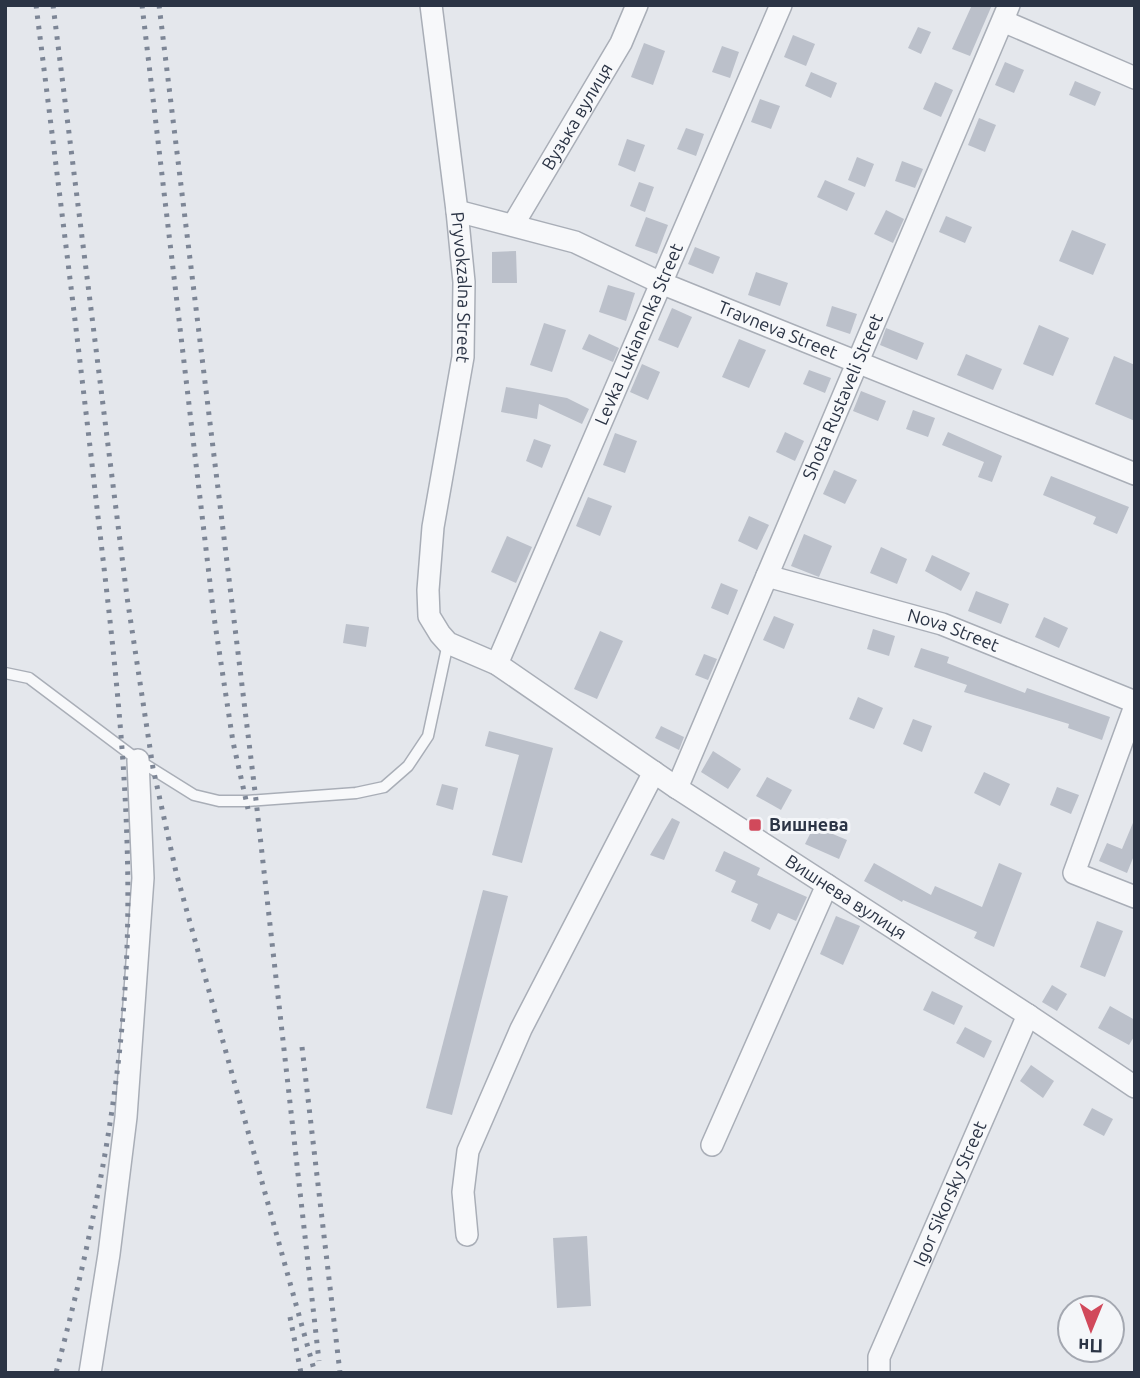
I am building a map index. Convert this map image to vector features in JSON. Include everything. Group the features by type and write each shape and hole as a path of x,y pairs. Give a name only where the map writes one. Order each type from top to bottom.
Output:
{"street":[{"name":"Pryvokzalna Street","path":"431,5 464,282 463,357 433,527 428,590 429,617 448,643"},
{"name":"Вузька вулиця","path":"513,225 621,43 638,5"},
{"name":"Levka Lukianenka Street","path":"498,664 781,5"},
{"path":"1006,13 1135,78"},
{"name":"Shota Rustaveli Street","path":"677,789 1006,13"},
{"name":"Travneva Street","path":"457,211 575,242 662,283 1135,474"},
{"name":"Nova Street","path":"767,576 942,624 1135,704"},
{"name":"Вишнева вулиця","path":"448,643 498,664 677,789 1135,1087"},
{"path":"1135,704 1074,873 1135,897"},
{"path":"90,1373 109,1254 126,1117 143,878 138,760"},
{"path":"467,1235 463,1192 468,1151 521,1028 653,772"},
{"path":"712,1145 827,885"},
{"name":"Igor Sikorsky Street","path":"879,1373 878,1357 1028,1015"}],"lane":[{"path":"5,673 29,678 138,760 194,795 219,801 356,793 384,787 408,766 428,736 448,643"}],"building":[{"path":"972,5 992,5 970,56 952,49"},
{"path":"918,27 931,32 921,54 908,48"},
{"path":"793,35 815,44 806,66 784,57"},
{"path":"644,43 665,51 653,85 631,77"},
{"path":"722,46 739,52 730,78 712,72"},
{"path":"1005,62 1024,70 1014,93 995,85"},
{"path":"811,72 837,83 831,98 805,86"},
{"path":"1075,81 1101,92 1095,106 1069,95"},
{"path":"935,82 953,90 941,117 923,109"},
{"path":"760,99 780,106 771,129 751,122"},
{"path":"979,118 996,125 985,152 968,145"},
{"path":"686,128 704,134 696,156 677,149"},
{"path":"627,139 645,145 635,172 618,165"},
{"path":"857,157 874,164 865,187 848,180"},
{"path":"902,161 923,169 915,188 895,181"},
{"path":"825,180 855,193 847,211 817,197"},
{"path":"639,182 654,187 645,212 630,206"},
{"path":"886,210 904,219 893,243 874,234"},
{"path":"946,216 972,227 965,243 939,232"},
{"path":"646,217 668,225 657,254 635,246"},
{"path":"1072,230 1106,244 1093,275 1059,261"},
{"path":"695,247 720,257 713,274 688,264"},
{"path":"516,251 517,283 492,283 492,252"},
{"path":"756,272 788,283 780,306 748,295"},
{"path":"608,285 635,293 626,321 599,312"},
{"path":"832,306 857,314 850,334 826,326"},
{"path":"672,308 692,317 678,348 658,340"},
{"path":"544,323 566,330 552,372 530,365"},
{"path":"1039,325 1069,338 1053,376 1023,364"},
{"path":"886,328 924,343 917,360 880,345"},
{"path":"589,334 619,348 613,362 582,349"},
{"path":"739,339 766,350 749,388 722,377"},
{"path":"966,354 1002,369 993,390 957,375"},
{"path":"1114,356 1135,365 1135,421 1095,404"},
{"path":"642,364 660,372 648,400 630,392"},
{"path":"809,370 831,378 825,393 803,384"},
{"path":"506,387 567,398 589,409 582,424 539,404 537,419 501,412"},
{"path":"861,391 886,401 878,421 853,411"},
{"path":"913,410 935,418 928,437 906,429"},
{"path":"785,432 804,441 795,461 776,452"},
{"path":"948,432 1002,456 992,482 978,477 984,462 942,445"},
{"path":"615,433 637,441 625,473 603,465"},
{"path":"534,439 551,445 542,468 526,461"},
{"path":"834,470 857,480 845,504 823,494"},
{"path":"1051,476 1129,507 1117,534 1093,524 1096,517 1043,495"},
{"path":"588,497 612,506 600,536 576,526"},
{"path":"749,516 769,525 757,550 738,541"},
{"path":"804,534 832,546 819,577 791,566"},
{"path":"507,536 532,547 516,583 491,572"},
{"path":"881,547 907,559 897,584 870,573"},
{"path":"932,555 970,573 961,591 925,571"},
{"path":"721,583 738,590 728,615 711,608"},
{"path":"976,591 1009,604 1001,624 968,611"},
{"path":"774,616 794,624 784,649 763,640"},
{"path":"1044,617 1068,628 1059,648 1035,637"},
{"path":"346,624 369,627 366,647 343,643"},
{"path":"873,629 895,636 889,656 867,649"},
{"path":"600,631 623,641 597,699 574,689"},
{"path":"921,648 949,657 947,663 1025,693 1027,688 1110,717 1102,740 1068,728 1069,724 964,692 967,685 914,667"},
{"path":"704,654 717,659 708,680 695,675"},
{"path":"858,697 883,708 874,729 849,719"},
{"path":"913,719 932,726 922,752 903,744"},
{"path":"661,726 684,737 679,750 655,738"},
{"path":"489,731 553,748 522,863 492,855 519,755 485,746"},
{"path":"713,751 741,769 728,789 701,772"},
{"path":"984,772 1010,784 1000,806 974,793"},
{"path":"767,777 792,790 781,810 756,796"},
{"path":"442,784 458,788 453,810 436,805"},
{"path":"1057,787 1079,795 1071,814 1050,805"},
{"path":"672,818 680,822 664,860 650,855"},
{"path":"1135,818 1135,853 1127,873 1099,861 1107,843 1122,849"},
{"path":"814,826 847,840 839,859 805,844"},
{"path":"724,851 760,868 757,875 807,897 796,921 778,913 770,930 751,921 758,904 731,892 736,881 715,871"},
{"path":"874,863 931,895 935,886 982,907 999,863 1022,873 994,947 974,938 977,932 903,900 902,902 864,881"},
{"path":"483,890 508,896 452,1115 426,1108"},
{"path":"836,916 860,926 843,965 820,954"},
{"path":"1097,921 1123,931 1105,977 1080,967"},
{"path":"1052,985 1067,994 1057,1011 1042,1002"},
{"path":"932,991 963,1006 954,1025 923,1010"},
{"path":"1110,1006 1135,1020 1135,1035 1129,1045 1098,1028"},
{"path":"965,1027 992,1041 984,1058 956,1043"},
{"path":"1031,1065 1054,1081 1043,1098 1020,1081"},
{"path":"1092,1108 1113,1119 1104,1136 1083,1125"},
{"path":"587,1236 591,1306 557,1308 553,1238"}],"railway":[{"path":"36,5 110,623 125,797 128,913 122,1022 110,1123 92,1224 56,1373"},
{"path":"53,5 127,597 153,768 176,872 315,1373"},
{"path":"142,5 214,617 233,742 248,809"},
{"path":"159,5 256,800 319,1361"},
{"path":"302,1047 340,1373"},
{"path":"290,1317 301,1373"}],"place":[{"name":"Вишнева","path":"755,825"}]}
